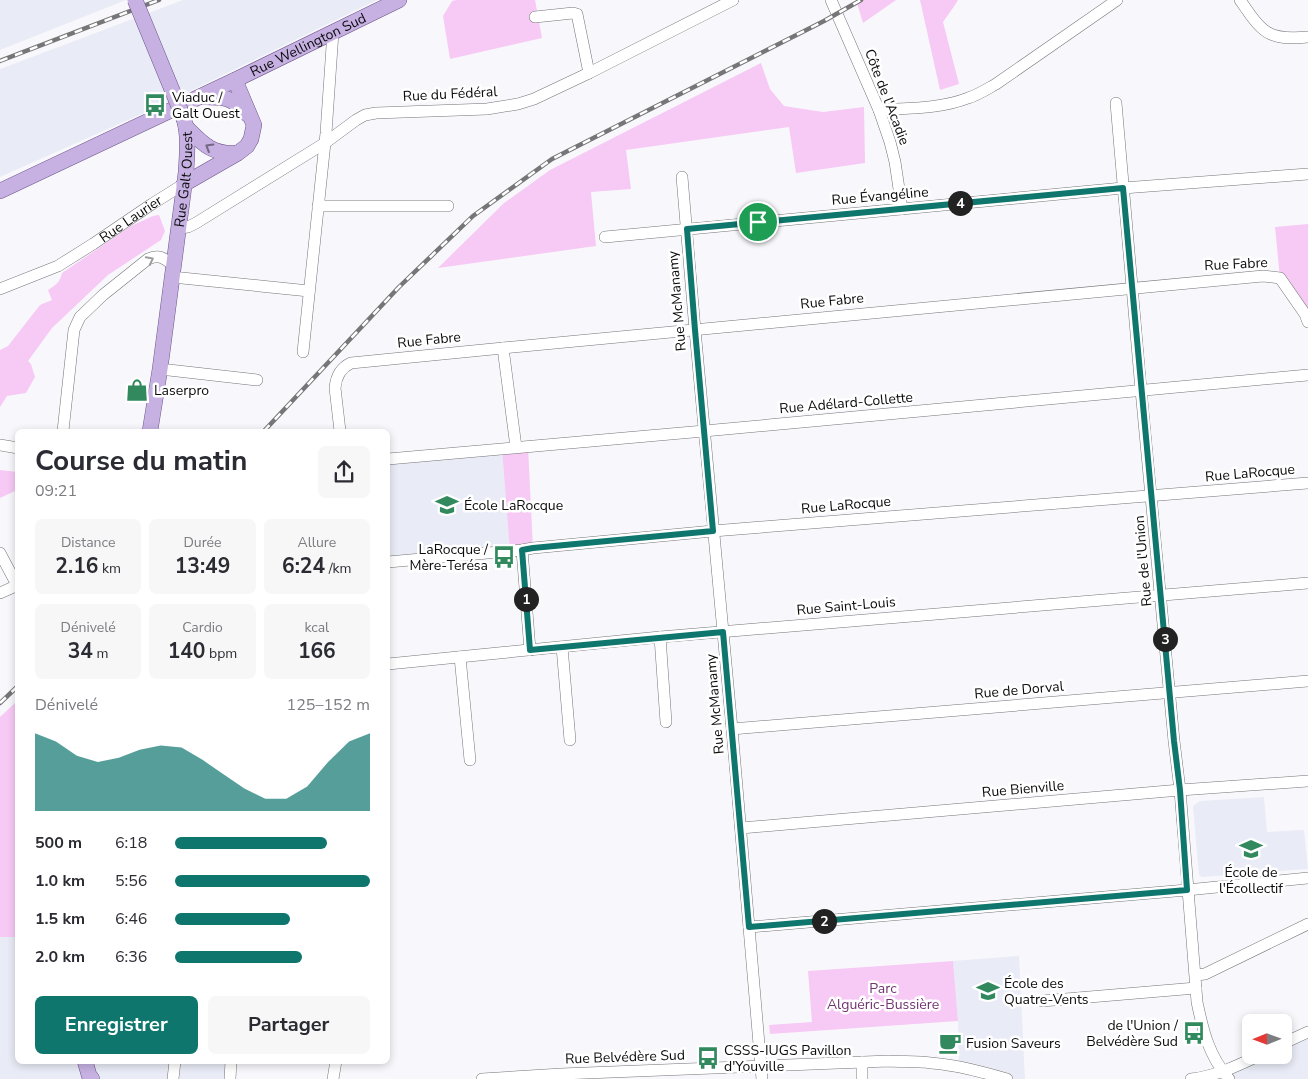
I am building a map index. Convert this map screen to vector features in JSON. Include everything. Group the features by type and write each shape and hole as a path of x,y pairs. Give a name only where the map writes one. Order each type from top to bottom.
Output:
{"main road":[{"name":"Rue Galt Ouest","path":"135,0 185,123 188,147 179,228 150,429"},
{"name":"Rue Wellington Sud","path":"0,190 235,80 399,0"},
{"name":"Rue Laurier","path":"184,184 238,153 251,140 254,125 235,80"},
{"path":"198,97 222,97 233,101 252,118"},
{"path":"185,123 203,144 211,149 219,153 238,153"},
{"name":"Rue Galt Ouest","path":"156,429 160,369"},
{"path":"86,1064 92,1079"},
{"path":"96,1064 100,1079"}],"street":[{"name":"Rue du Fédéral","path":"179,228 188,227 196,223 325,143 365,114 488,109 534,99 733,0"},
{"name":"Côte de l'Acadie","path":"831,0 879,110 890,142 902,209"},
{"path":"879,110 927,107 967,99 978,94 996,84 1117,0"},
{"path":"1240,0 1254,21 1271,34 1282,38 1308,37"},
{"path":"535,17 577,14 589,73"},
{"path":"303,352 325,143 334,32"},
{"name":"Rue de l'Union","path":"1116,102 1141,390 1180,790 1197,1002 1205,1039 1213,1056 1226,1075"},
{"name":"Rue Évangéline","path":"605,237 1123,188 1308,174"},
{"name":"Rue McManamy","path":"682,178 762,1079"},
{"name":"Rue Laurier","path":"0,289 58,266 184,184"},
{"path":"318,206 448,206"},
{"path":"63,429 76,323 103,295 153,257 164,258 173,271 309,291"},
{"name":"Rue Fabre","path":"340,429 336,382 339,373 345,366 351,363 1262,276 1280,278 1305,314 1308,322"},
{"path":"503,348 516,447"},
{"path":"160,369 257,380"},
{"name":"Rue Adélard-Collette","path":"390,459 1308,375"},
{"path":"0,445 15,448"},
{"name":"Rue LaRocque","path":"390,562 713,531 1308,483"},
{"path":"522,550 530,650"},
{"path":"0,553 15,581"},
{"name":"Rue Saint-Louis","path":"390,664 660,637 1308,583"},
{"path":"0,594 15,586"},
{"path":"660,637 666,722"},
{"path":"562,647 570,740"},
{"path":"460,657 470,760"},
{"name":"Rue de Dorval","path":"732,729 1308,681"},
{"name":"Rue Bienville","path":"741,828 1180,790 1308,781"},
{"path":"749,927 1308,878"},
{"path":"1196,975 1205,974 1308,924"},
{"path":"1042,1001 1196,988"},
{"path":"1292,1039 1308,1032"},
{"name":"Rue Belvédère Sud","path":"482,1079 561,1074 889,1061 930,1062 959,1066 1007,1079"},
{"path":"862,1062 862,1079"},
{"path":"174,1079 175,1064"},
{"path":"230,1079 232,1064"},
{"path":"333,1079 336,1064"},
{"path":"1191,1079 1226,1075 1245,1064"},
{"path":"959,1066 960,1079"}],"shaded area":[{"path":"0,0 126,0 0,50"},
{"path":"183,0 377,0 164,104 0,177 0,69"},
{"name":"École LaRocque","path":"502,449 510,552 390,562 390,459"},
{"name":"École de l'Écollectif","path":"1264,797 1267,832 1304,830 1308,869 1202,877 1199,875 1193,806 1200,801"},
{"path":"0,937 15,937 15,1064 231,1064 230,1079 0,1079"},
{"name":"École des Quatre-Vents","path":"1019,956 1025,1079 1007,1079 959,1067 958,1021 953,961"},
{"path":"1308,1032 1308,1079 1229,1079 1223,1072 1242,1063 1292,1064 1292,1039"}],"green space":[{"path":"535,0 542,38 450,59 443,16 452,1"},
{"path":"856,0 896,0 863,23"},
{"path":"920,0 958,0 943,22 959,84 940,90"},
{"path":"761,63 770,89 784,106 823,112 864,107 865,163 796,173 789,127 626,150 631,189 591,192 596,246 438,268 504,203 550,170"},
{"path":"159,215 165,231 161,240 108,275 52,328 28,361 31,364 35,377 26,393 7,396 0,407 0,350 8,346 40,305 52,300 48,290 57,283 62,273 131,226"},
{"path":"1308,224 1308,322 1280,278 1275,227"},
{"path":"528,447 533,548 510,552 502,449"},
{"path":"0,470 15,472 15,491 0,498"},
{"path":"15,703 15,937 0,937 0,717"},
{"name":"Parc Alguéric-Bussière","path":"953,961 958,1021 770,1034 769,1025 812,1022 808,971"}],"railway":[{"path":"0,61 159,0"},
{"path":"266,429 399,287 473,216 552,159 824,21 861,0"},
{"path":"0,703 15,689"}],"place":[{"name":"Viaduc / Galt Ouest","path":"155,105"},
{"name":"Laserpro","path":"137,390"},
{"name":"École LaRocque","path":"447,505"},
{"name":"LaRocque / Mère-Terésa","path":"504,557"},
{"name":"École de l'Écollectif","path":"1251,849"},
{"name":"École des Quatre-Vents","path":"988,991"},
{"name":"de l'Union / Belvédère Sud","path":"1194,1033"},
{"name":"Fusion Saveurs","path":"950,1043"},
{"name":"CSSS-IUGS Pavillon d'Youville","path":"708,1058"}],"route":[{"path":"1123,188 1180,790 1187,890 749,927 723,632 530,650 522,550 713,531 687,229 758,222 1123,188"}]}
